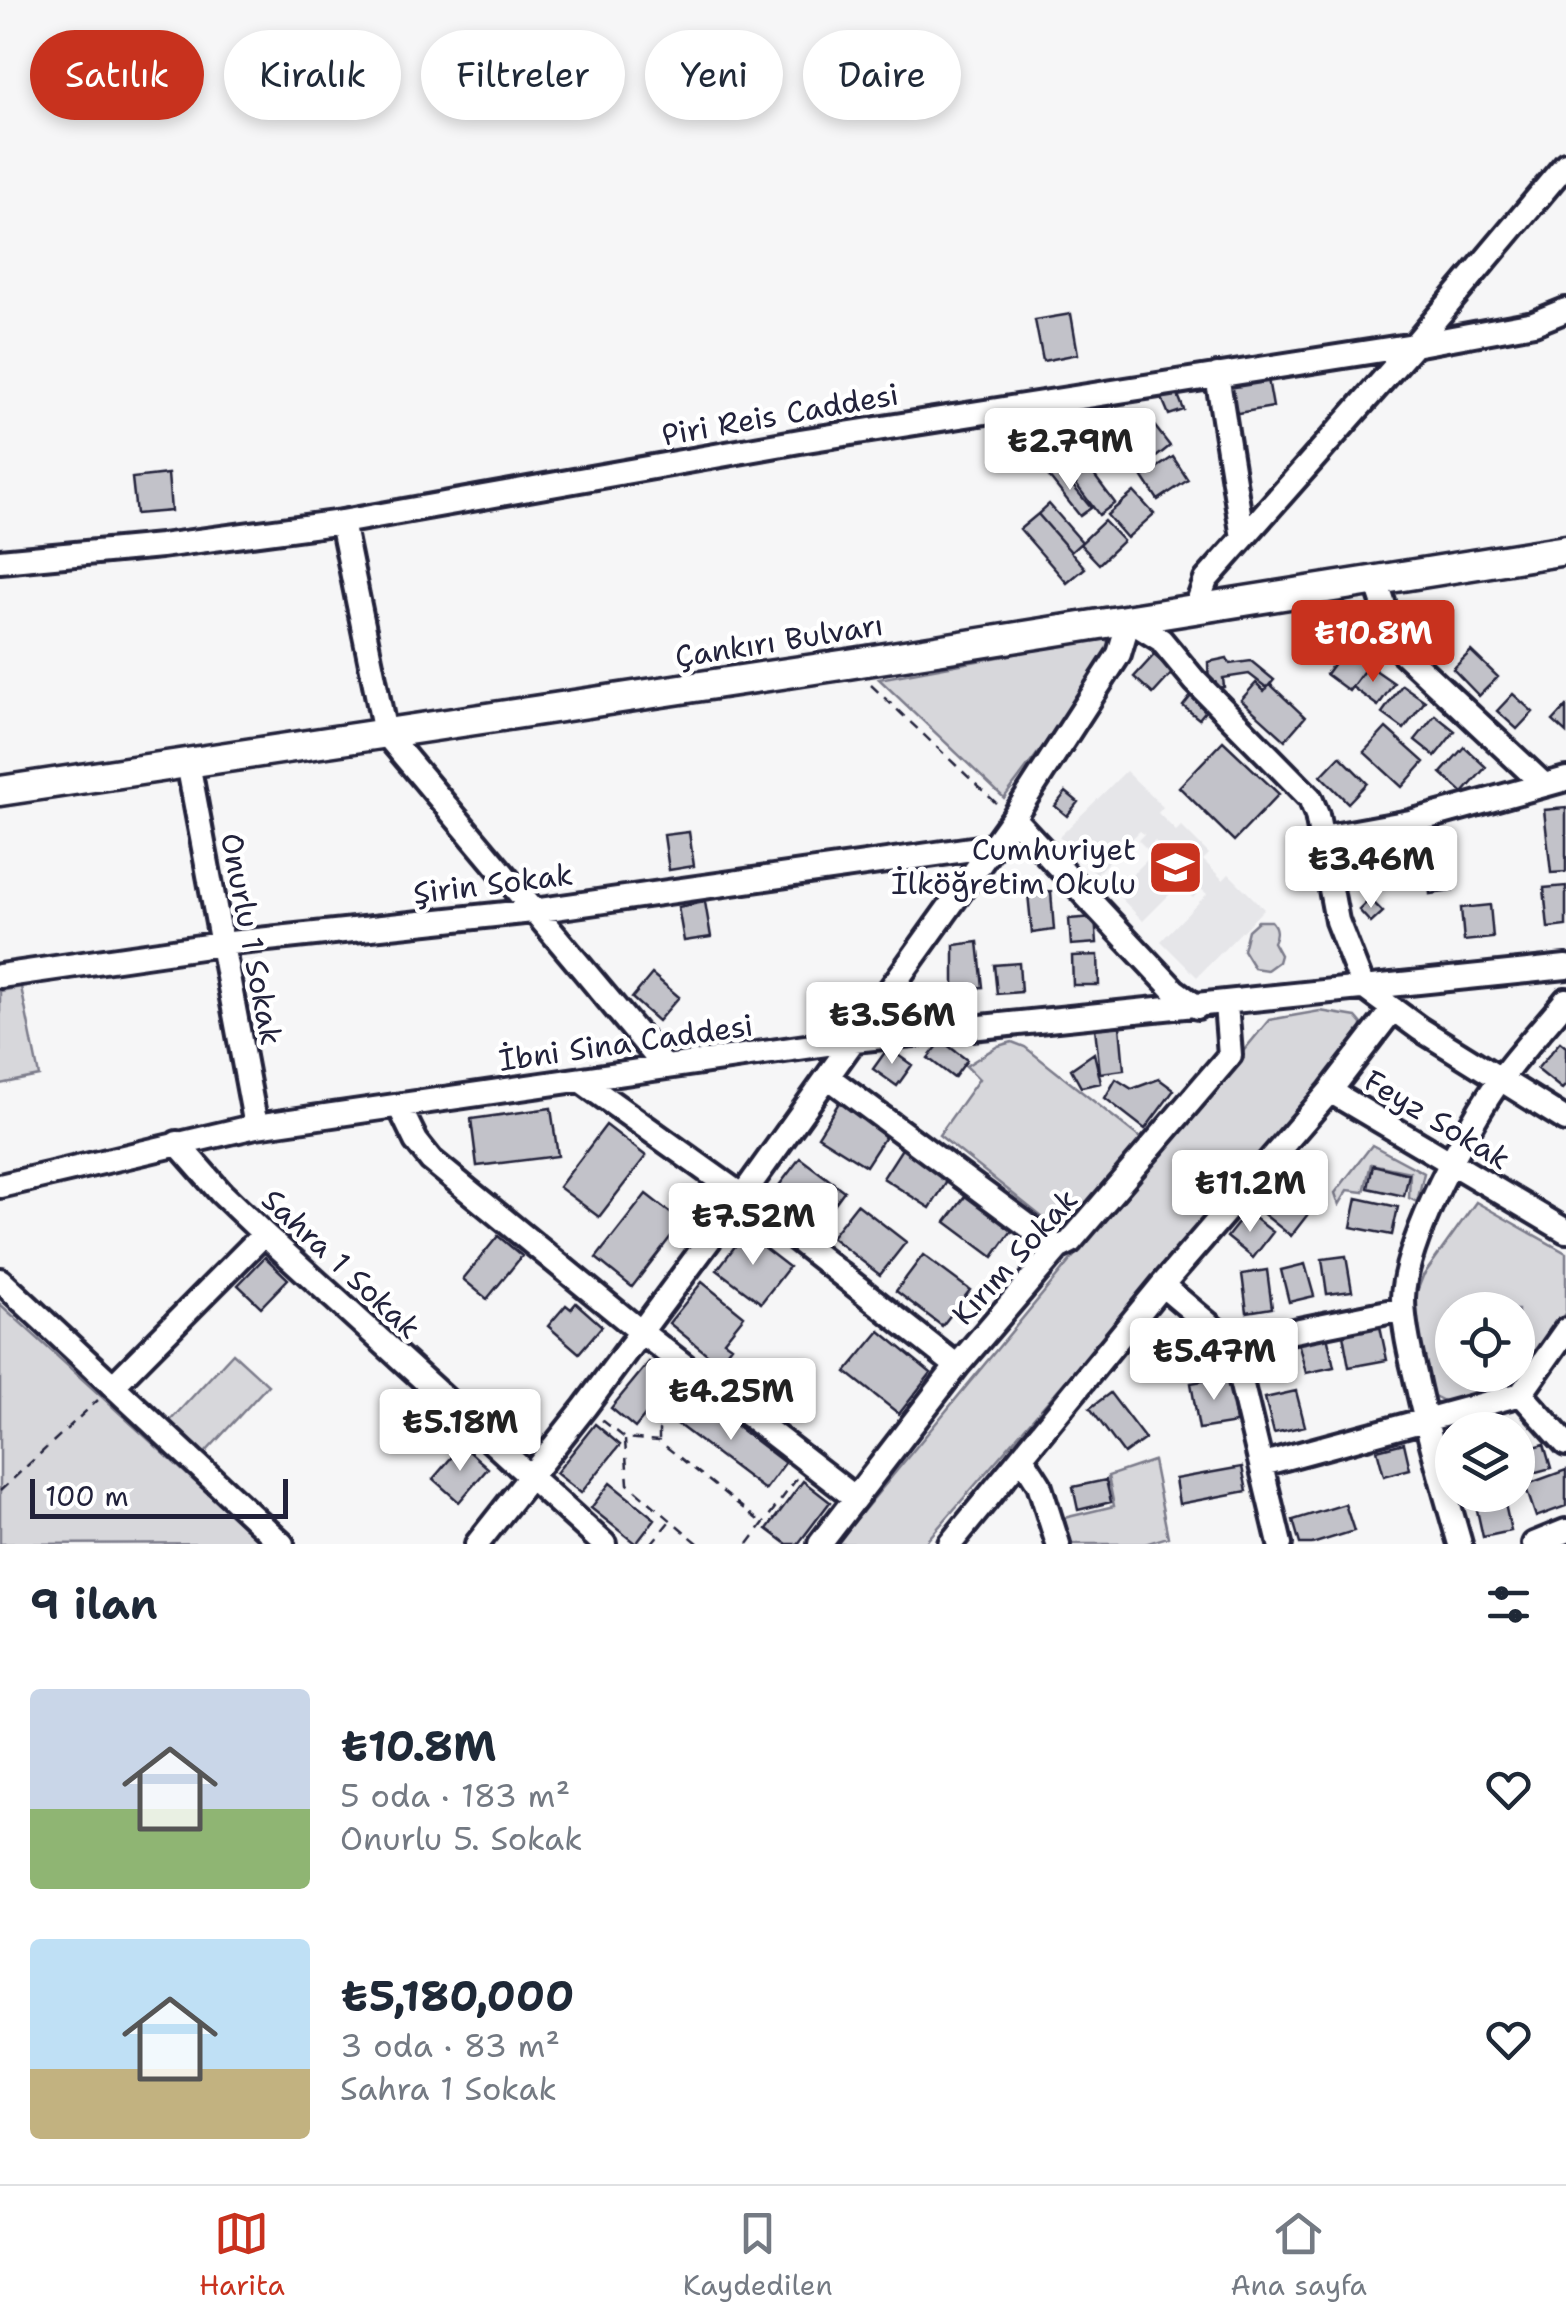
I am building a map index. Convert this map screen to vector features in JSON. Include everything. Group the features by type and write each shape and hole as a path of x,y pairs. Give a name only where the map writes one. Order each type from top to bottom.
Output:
{"main road":[{"name":"Çankırı Bulvarı","path":"0,791 848,664 1566,550"}],"street":[{"path":"1195,610 1206,580 1414,345 1566,164"},
{"name":"Piri Reis Caddesi","path":"0,561 162,546 342,522 800,440 1414,345 1534,323 1566,310"},
{"path":"1217,376 1243,538"},
{"path":"342,522 385,734 666,1068"},
{"path":"1376,581 1398,648 1542,783"},
{"path":"477,1544 585,1408 742,1196 1013,818 1118,654 1128,620 1161,640 1313,805 1337,921 1364,987 1566,1120"},
{"name":"Onurlu 1 Sokak","path":"188,763 256,1126"},
{"path":"1322,838 1410,822 1566,779"},
{"path":"1013,818 1174,990 1198,1007"},
{"name":"Şirin Sokak","path":"0,976 221,944 533,911 993,846"},
{"name":"İbni Sina Caddesi","path":"0,1186 256,1126 854,1040 1566,968"},
{"path":"1460,1544 1424,1421 1403,1309 1406,1278 1416,1242 1452,1164 1500,1080 1566,1000"},
{"name":"Kırım Sokak","path":"820,1544 957,1366 1230,1056 1226,1004"},
{"path":"950,1544 1162,1285 1330,1091 1394,1009"},
{"path":"828,1077 1058,1248"},
{"path":"580,1080 742,1196 957,1366"},
{"name":"Feyz Sokak","path":"1330,1091 1566,1231"},
{"path":"399,1106 416,1141 431,1160 641,1332 854,1497"},
{"name":"Sahra 1 Sokak","path":"177,1142 221,1193 264,1234 604,1544"},
{"path":"113,1386 264,1234"},
{"path":"0,1280 282,1544"},
{"path":"1162,1285 1230,1344 1264,1464 1280,1544"},
{"path":"1230,1344 1403,1309"},
{"path":"1264,1464 1521,1394 1566,1330"},
{"path":"1521,1394 1566,1444"},
{"path":"1023,1459 1039,1484 1058,1544"},
{"path":"1534,1544 1566,1531"}],"path":[{"path":"848,664 1013,818"},
{"path":"659,1441 659,1430 698,1377"},
{"path":"0,1491 113,1386"},
{"path":"585,1408 625,1438 659,1441 763,1524"},
{"path":"625,1438 628,1484 699,1544"},
{"path":"748,1544 809,1462"},
{"path":"651,1544 670,1520"}],"shaded area":[{"path":"1102,638 1109,642 1113,653 1004,798 879,679"},
{"name":"Cumhuriyet İlköğretim Okulu","path":"1126,771 1163,807 1158,813 1176,831 1181,826 1209,854 1203,860 1223,880 1229,874 1264,909 1197,977 1161,941 1207,894 1201,889 1193,898 1184,889 1192,881 1187,877 1143,921 1115,892 1160,847 1155,841 1147,849 1138,840 1144,834 1140,831 1096,874 1059,837"},
{"path":"1258,921 1271,921 1276,934 1273,942 1280,955 1278,962 1267,970 1254,968 1243,950 1248,930"},
{"path":"21,987 39,1076 0,1084 0,991"},
{"path":"1320,1011 1356,1017 1362,1024 1362,1039 924,1544 836,1544 1269,1020"},
{"path":"1012,1042 1025,1047 1144,1141 1062,1233 939,1135 979,1079 966,1066"},
{"path":"1372,1145 1424,1173 1417,1202 1409,1198 1410,1172 1371,1164 1364,1192 1348,1190 1339,1205 1335,1193"},
{"path":"1476,1202 1566,1253 1566,1312 1535,1357 1535,1292 1435,1292 1435,1392 1483,1392 1446,1402 1432,1395 1413,1310 1423,1276"},
{"path":"0,1304 262,1543 0,1544"},
{"path":"233,1353 268,1385 204,1454 169,1422"},
{"path":"1153,1461 1168,1537 1145,1544 1071,1544 1064,1518 1114,1506 1108,1476"}],"building":[{"path":"1071,314 1078,354 1043,361 1035,320"},
{"path":"1268,379 1273,407 1232,414 1228,385"},
{"path":"1176,390 1184,410 1169,415 1161,396"},
{"path":"1146,415 1170,446 1155,458 1131,426"},
{"path":"1131,426 1155,458 1136,472 1112,440"},
{"path":"1173,457 1188,480 1158,500 1143,477"},
{"path":"1082,459 1115,503 1099,515 1066,471"},
{"path":"1059,469 1091,508 1080,516 1049,477"},
{"path":"168,474 171,511 136,514 132,478"},
{"path":"1134,492 1154,514 1127,538 1107,515"},
{"path":"1049,504 1082,542 1071,552 1038,514"},
{"path":"1038,514 1085,568 1067,583 1020,529"},
{"path":"1104,521 1123,541 1099,564 1080,544"},
{"path":"1345,648 1368,665 1349,691 1326,674"},
{"path":"1471,651 1498,677 1479,696 1453,669"},
{"path":"1154,655 1173,672 1153,694 1134,677"},
{"path":"1227,658 1230,664 1251,661 1274,680 1267,688 1249,674 1223,678 1224,687 1209,689 1208,662"},
{"path":"1368,665 1394,683 1378,706 1352,687"},
{"path":"1256,683 1264,691 1270,684 1305,717 1285,740 1241,700"},
{"path":"1402,685 1425,701 1404,729 1382,713"},
{"path":"1513,694 1533,712 1517,729 1497,711"},
{"path":"1191,696 1207,709 1199,719 1183,706"},
{"path":"1566,707 1566,733 1553,721"},
{"path":"1435,715 1455,731 1435,756 1415,740"},
{"path":"1386,728 1424,762 1402,787 1364,752"},
{"path":"1223,741 1279,794 1234,841 1179,787"},
{"path":"1464,747 1486,767 1463,793 1441,773"},
{"path":"1340,756 1367,783 1348,803 1321,776"},
{"path":"1066,792 1078,802 1067,816 1055,806"},
{"path":"1566,808 1566,872 1551,873 1544,810"},
{"path":"689,832 694,866 669,870 664,835"},
{"path":"1427,833 1433,873 1404,879 1395,841"},
{"path":"1451,879 1452,891 1430,894 1429,882"},
{"path":"1566,886 1566,926 1548,928 1544,888"},
{"path":"1051,892 1054,930 1032,933 1028,894"},
{"path":"1370,899 1383,912 1371,923 1359,910"},
{"path":"705,902 711,937 684,941 678,907"},
{"path":"1490,905 1493,938 1464,941 1461,908"},
{"path":"1095,917 1097,943 1071,945 1069,919"},
{"path":"978,942 983,987 954,989 954,945"},
{"path":"1098,955 1099,985 1073,985 1072,956"},
{"path":"1019,963 1021,992 997,994 994,965"},
{"path":"652,974 679,997 658,1021 632,998"},
{"path":"1120,1026 1124,1070 1100,1073 1095,1028"},
{"path":"942,1041 967,1060 954,1078 928,1058"},
{"path":"1560,1042 1566,1047 1566,1085 1562,1089 1537,1069"},
{"path":"888,1048 912,1065 897,1086 873,1069"},
{"path":"1094,1053 1101,1083 1081,1087 1071,1069"},
{"path":"1116,1079 1132,1089 1159,1079 1174,1090 1145,1129 1105,1098"},
{"path":"840,1101 888,1132 866,1166 818,1136"},
{"path":"551,1108 558,1156 477,1166 471,1119"},
{"path":"606,1125 646,1156 599,1217 559,1187"},
{"path":"903,1147 950,1177 930,1208 883,1178"},
{"path":"800,1158 844,1191 819,1225 774,1192"},
{"path":"1373,1165 1409,1174 1404,1196 1368,1188"},
{"path":"1273,1186 1308,1214 1291,1236 1256,1208"},
{"path":"970,1190 1016,1225 993,1257 946,1222"},
{"path":"646,1194 682,1222 632,1287 596,1258"},
{"path":"1357,1198 1398,1207 1392,1235 1351,1227"},
{"path":"857,1204 906,1242 880,1275 831,1237"},
{"path":"1247,1212 1273,1232 1253,1258 1227,1237"},
{"path":"745,1233 789,1267 761,1303 717,1270"},
{"path":"498,1236 522,1256 487,1299 463,1279"},
{"path":"923,1255 970,1290 942,1326 896,1291"},
{"path":"1346,1256 1352,1291 1327,1294 1322,1259"},
{"path":"265,1257 288,1279 261,1307 238,1285"},
{"path":"1305,1264 1314,1296 1289,1302 1281,1270"},
{"path":"1267,1270 1272,1308 1247,1312 1242,1274"},
{"path":"702,1282 744,1316 724,1341 731,1346 718,1363 669,1323"},
{"path":"576,1303 602,1326 579,1353 548,1326 566,1305 571,1309"},
{"path":"1379,1322 1387,1360 1349,1367 1342,1329"},
{"path":"1162,1327 1183,1354 1163,1370 1142,1343"},
{"path":"880,1331 931,1373 899,1414 846,1372"},
{"path":"1327,1335 1334,1367 1306,1373 1298,1342"},
{"path":"649,1362 673,1381 635,1428 611,1408"},
{"path":"1229,1376 1236,1423 1199,1429 1191,1383"},
{"path":"1296,1391 1305,1426 1274,1433 1265,1398"},
{"path":"1110,1393 1145,1439 1124,1454 1090,1408"},
{"path":"697,1396 785,1463 765,1490 676,1423"},
{"path":"595,1424 620,1445 581,1493 556,1473"},
{"path":"1404,1443 1410,1469 1384,1476 1377,1450"},
{"path":"1544,1444 1551,1468 1535,1472 1535,1447"},
{"path":"462,1445 488,1468 459,1502 433,1479"},
{"path":"1242,1467 1247,1491 1179,1504 1175,1479"},
{"path":"1566,1470 1566,1506 1536,1517 1535,1481"},
{"path":"1106,1480 1111,1502 1078,1510 1073,1487"},
{"path":"803,1481 830,1502 798,1544 787,1544 767,1529"},
{"path":"610,1483 655,1519 636,1544 591,1508"},
{"path":"1345,1504 1354,1531 1300,1544 1293,1520"},
{"path":"1477,1512 1507,1512 1511,1531 1483,1537"}],"place":[{"name":"Cumhuriyet İlköğretim Okulu","path":"1175,867"}]}
